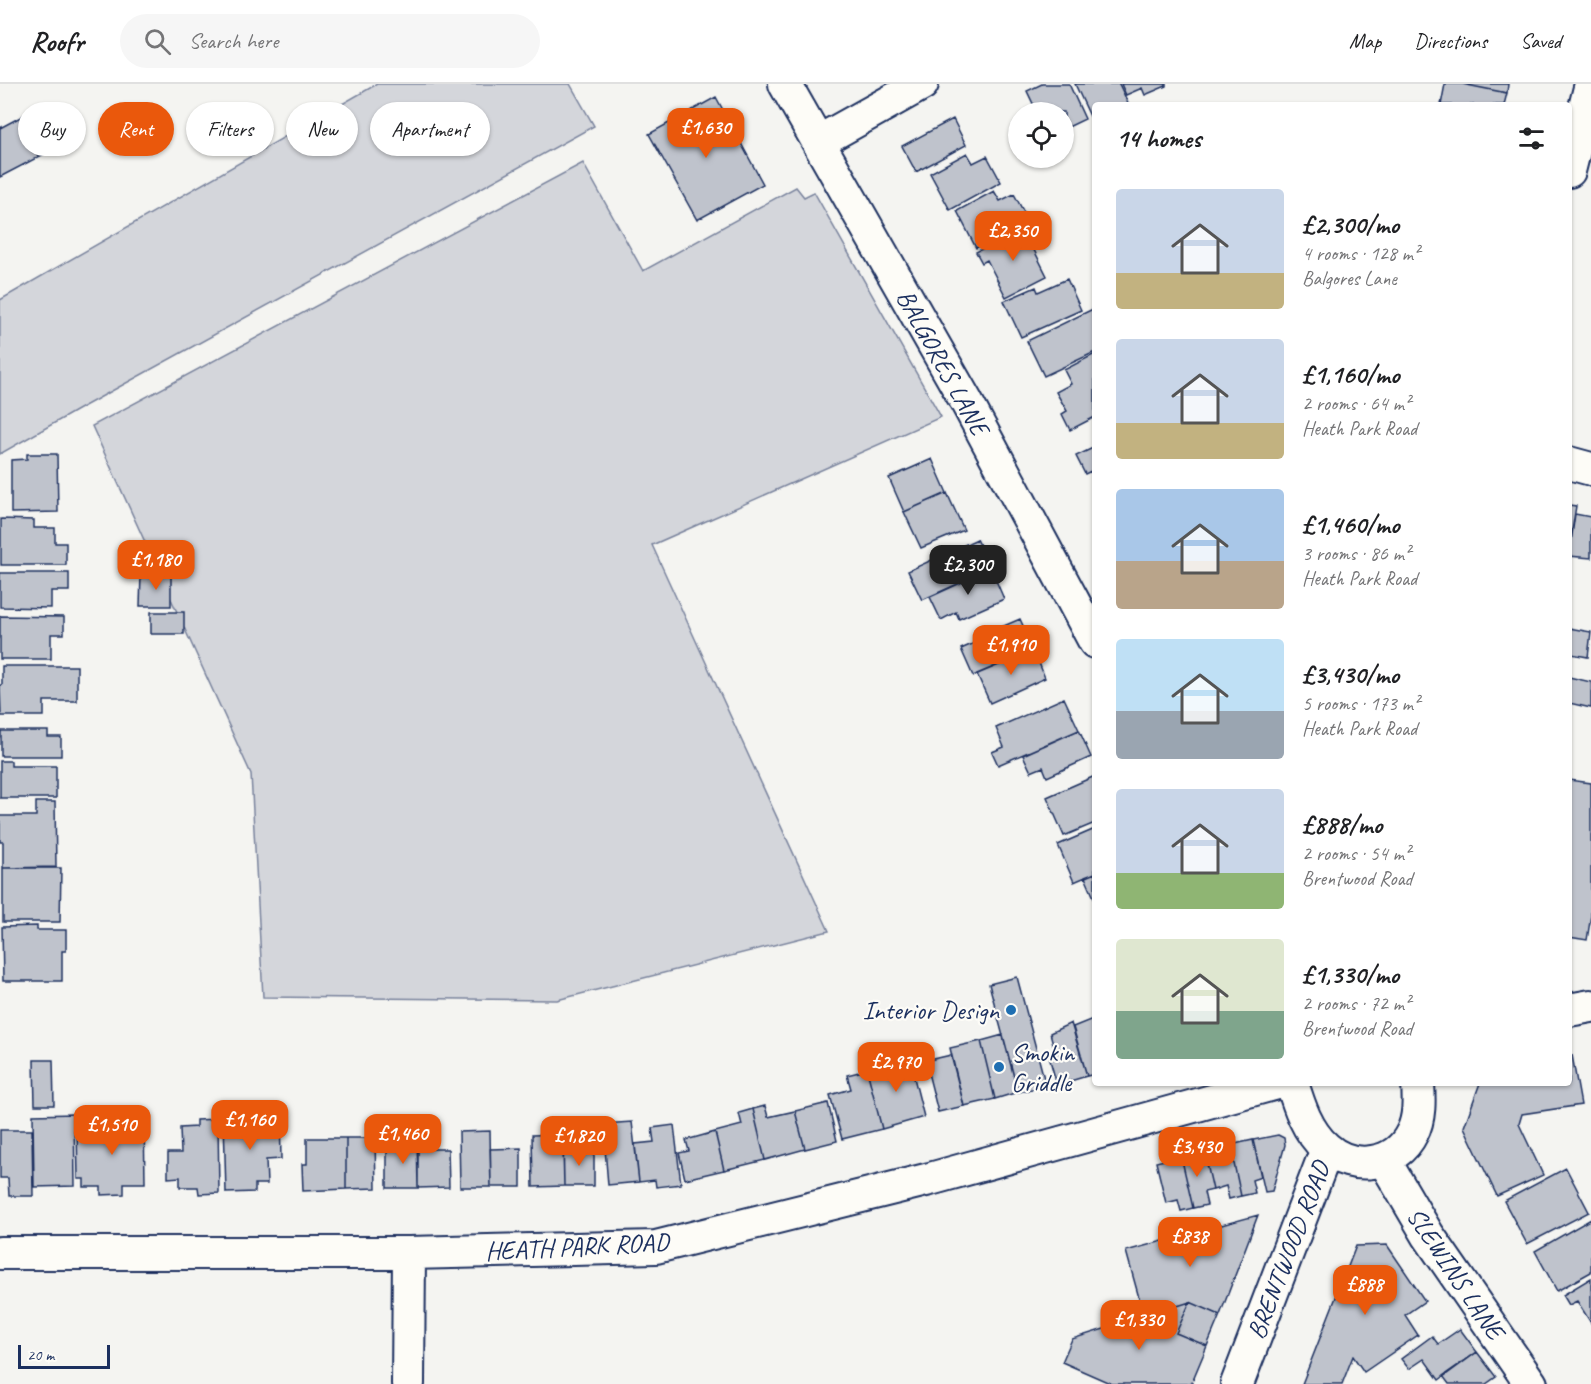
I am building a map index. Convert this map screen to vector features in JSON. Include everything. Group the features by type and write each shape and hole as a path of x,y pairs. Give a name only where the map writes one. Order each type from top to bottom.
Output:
{"street":[{"name":"BALGORES LANE","path":"786,84 966,401 1092,636"},
{"path":"818,142 922,84"},
{"path":"1572,162 1587,120 1591,84"},
{"path":"1572,465 1591,469"},
{"path":"1572,1009 1591,1006"},
{"name":"HEATH PARK ROAD","path":"0,1253 409,1253 656,1247 930,1179 1266,1086"},
{"path":"1293,1086 1306,1121 1316,1138 1327,1149 1350,1161 1373,1162 1384,1160 1396,1153 1413,1132 1418,1113 1418,1086"},
{"name":"BRENTWOOD ROAD","path":"1237,1384 1327,1149"},
{"name":"SLEWINS LANE","path":"1384,1160 1428,1235 1531,1384"},
{"path":"408,1384 409,1253"}],"shaded area":[{"path":"377,84 570,84 594,126 0,454 0,300 251,156 274,156 274,143 286,136 286,156 358,156 358,102 346,102"},
{"path":"583,163 643,271 796,187 804,197 814,192 941,417 652,545 829,931 557,1000 263,997 251,774 92,426"}],"building":[{"path":"1042,84 1069,84 1085,119 1074,124 1074,102 1032,102 1027,91"},
{"path":"1075,84 1119,84 1128,102 1092,102 1092,115 1090,116"},
{"path":"1121,84 1166,84 1166,86 1145,95 1142,88 1126,95"},
{"path":"1445,84 1462,84 1507,93 1505,102 1442,102"},
{"path":"1462,84 1508,84 1507,93"},
{"path":"716,97 763,184 697,220 649,134"},
{"path":"18,118 18,156 40,156 0,177 0,128"},
{"path":"953,119 966,145 916,172 902,146"},
{"path":"967,153 973,163 987,156 1001,182 950,210 930,173"},
{"path":"994,191 1000,201 1014,194 1028,220 976,248 957,211"},
{"path":"1023,228 1047,276 1006,297 987,260 982,263 976,252"},
{"path":"1067,279 1081,310 1021,337 1004,301 1036,287 1038,292"},
{"path":"1092,309 1092,353 1044,376 1027,341"},
{"path":"1092,356 1092,419 1070,430 1062,414 1067,411 1056,392 1071,384 1064,370"},
{"path":"1092,448 1092,473 1091,471 1085,474 1076,456"},
{"path":"27,454 57,454 58,512 11,513 11,460 27,459"},
{"path":"932,459 947,493 904,512 889,478"},
{"path":"947,493 964,530 921,548 904,512"},
{"path":"1572,505 1576,506 1572,531"},
{"path":"1575,514 1591,517 1591,558 1572,556"},
{"path":"1,519 34,520 34,528 55,528 55,543 66,543 66,565 1,565"},
{"path":"977,539 991,569 922,600 908,571"},
{"path":"991,569 1004,599 959,619 956,612 941,620 930,597"},
{"path":"0,573 69,573 69,591 51,591 51,608 0,607"},
{"path":"141,575 171,575 171,606 140,606"},
{"path":"151,612 184,612 184,634 151,634"},
{"path":"0,616 64,617 64,634 51,634 51,659 0,659"},
{"path":"1020,619 1034,650 973,676 961,649 977,642 976,638"},
{"path":"1572,629 1591,632 1588,657 1572,654"},
{"path":"1034,650 1045,678 990,703 977,674"},
{"path":"2,666 77,666 77,701 44,701 44,716 1,716"},
{"path":"1572,678 1591,682 1591,708 1572,704"},
{"path":"1064,698 1079,730 998,765 992,752 1004,747 996,728"},
{"path":"1079,730 1091,757 1047,777 1043,767 1031,772 1023,755"},
{"path":"1,731 48,731 48,737 61,737 61,756 1,756"},
{"path":"0,761 11,761 11,766 56,766 56,798 0,798"},
{"path":"1092,777 1092,824 1064,836 1047,797"},
{"path":"1572,780 1591,783 1591,915 1587,940 1572,938"},
{"path":"36,802 55,802 56,867 3,868 0,816 36,816"},
{"path":"1092,830 1092,874 1074,882 1058,845"},
{"path":"3,868 61,868 60,922 3,922"},
{"path":"1092,874 1092,893 1085,877"},
{"path":"37,926 37,930 66,930 66,951 62,951 62,981 3,981 2,927"},
{"name":"Interior Design","path":"1017,977 1046,1086 1018,1092 989,984"},
{"path":"1092,1019 1092,1075 1087,1076 1073,1027"},
{"path":"1071,1023 1087,1076 1057,1085 1048,1053 1055,1051 1050,1033"},
{"name":"Smokin Griddle","path":"1003,1035 1018,1092 995,1099 981,1041"},
{"path":"981,1041 995,1099 964,1106 950,1048"},
{"path":"951,1055 964,1106 938,1112 925,1061"},
{"path":"1572,1055 1581,1105 1522,1114 1519,1124 1543,1175 1497,1196 1464,1127 1479,1086 1572,1086"},
{"path":"909,1058 924,1117 882,1129 867,1070"},
{"path":"34,1060 53,1060 54,1105 35,1105"},
{"path":"867,1070 882,1129 842,1139 830,1095 851,1089 847,1075"},
{"path":"828,1103 837,1141 805,1149 795,1111"},
{"path":"765,1106 768,1117 795,1111 805,1149 765,1160 753,1109"},
{"path":"753,1109 765,1160 724,1170 715,1132 742,1125 739,1113"},
{"path":"265,1113 280,1113 281,1159 266,1160 267,1184 255,1184 255,1192 226,1193 224,1119 265,1118"},
{"path":"74,1114 75,1186 34,1187 33,1115"},
{"path":"218,1119 219,1193 199,1194 198,1187 180,1187 180,1177 168,1178 168,1153 181,1153 180,1128 196,1127 196,1120"},
{"path":"144,1120 145,1183 124,1183 124,1194 101,1195 101,1187 84,1187 84,1179 78,1179 77,1127 120,1125 120,1121"},
{"path":"632,1122 639,1182 608,1185 603,1124"},
{"path":"674,1125 681,1184 656,1187 655,1180 639,1182 635,1144 654,1142 652,1128"},
{"path":"0,1130 32,1130 33,1196 9,1196 8,1178 0,1178"},
{"path":"490,1131 491,1187 460,1187 459,1132"},
{"path":"715,1132 724,1170 685,1179 679,1153 689,1151 686,1140"},
{"path":"563,1134 564,1186 533,1187 532,1135"},
{"path":"1278,1135 1284,1138 1285,1145 1272,1191 1265,1192 1253,1140"},
{"path":"400,1137 417,1137 418,1188 387,1188 387,1149 400,1149"},
{"path":"307,1138 346,1138 346,1189 303,1191 302,1164 307,1164"},
{"path":"346,1138 375,1138 376,1188 346,1189"},
{"path":"1253,1140 1261,1177 1252,1180 1255,1193 1241,1196 1230,1145"},
{"path":"1230,1145 1241,1196 1229,1199 1226,1186 1213,1190 1204,1151"},
{"path":"521,1148 521,1187 491,1187 490,1149"},
{"path":"563,1148 594,1148 594,1186 564,1186"},
{"path":"418,1149 448,1149 449,1187 418,1188"},
{"path":"1204,1151 1213,1190 1204,1192 1207,1205 1193,1208 1181,1156"},
{"path":"1181,1156 1193,1208 1181,1211 1178,1200 1166,1203 1156,1162"},
{"path":"1566,1168 1589,1212 1527,1244 1504,1201"},
{"path":"1258,1215 1220,1315 1190,1302 1144,1316 1126,1251"},
{"path":"1591,1219 1591,1272 1557,1291 1535,1251"},
{"path":"1387,1245 1425,1301 1405,1315 1418,1335 1364,1372 1353,1356 1342,1384 1302,1384 1356,1246"},
{"path":"1591,1278 1591,1323 1577,1301 1569,1305 1563,1295"},
{"path":"1190,1302 1220,1315 1207,1346 1176,1333"},
{"path":"1190,1302 1176,1333 1207,1346 1191,1384 1112,1384 1062,1362 1072,1339"},
{"path":"1460,1329 1477,1352 1439,1380 1424,1359 1409,1369 1401,1359 1432,1336 1438,1344"},
{"path":"1477,1352 1496,1377 1486,1384 1449,1384 1443,1376"}],"place":[{"name":"Interior Design","path":"1011,1010"},
{"name":"Smokin Griddle","path":"999,1067"}]}
